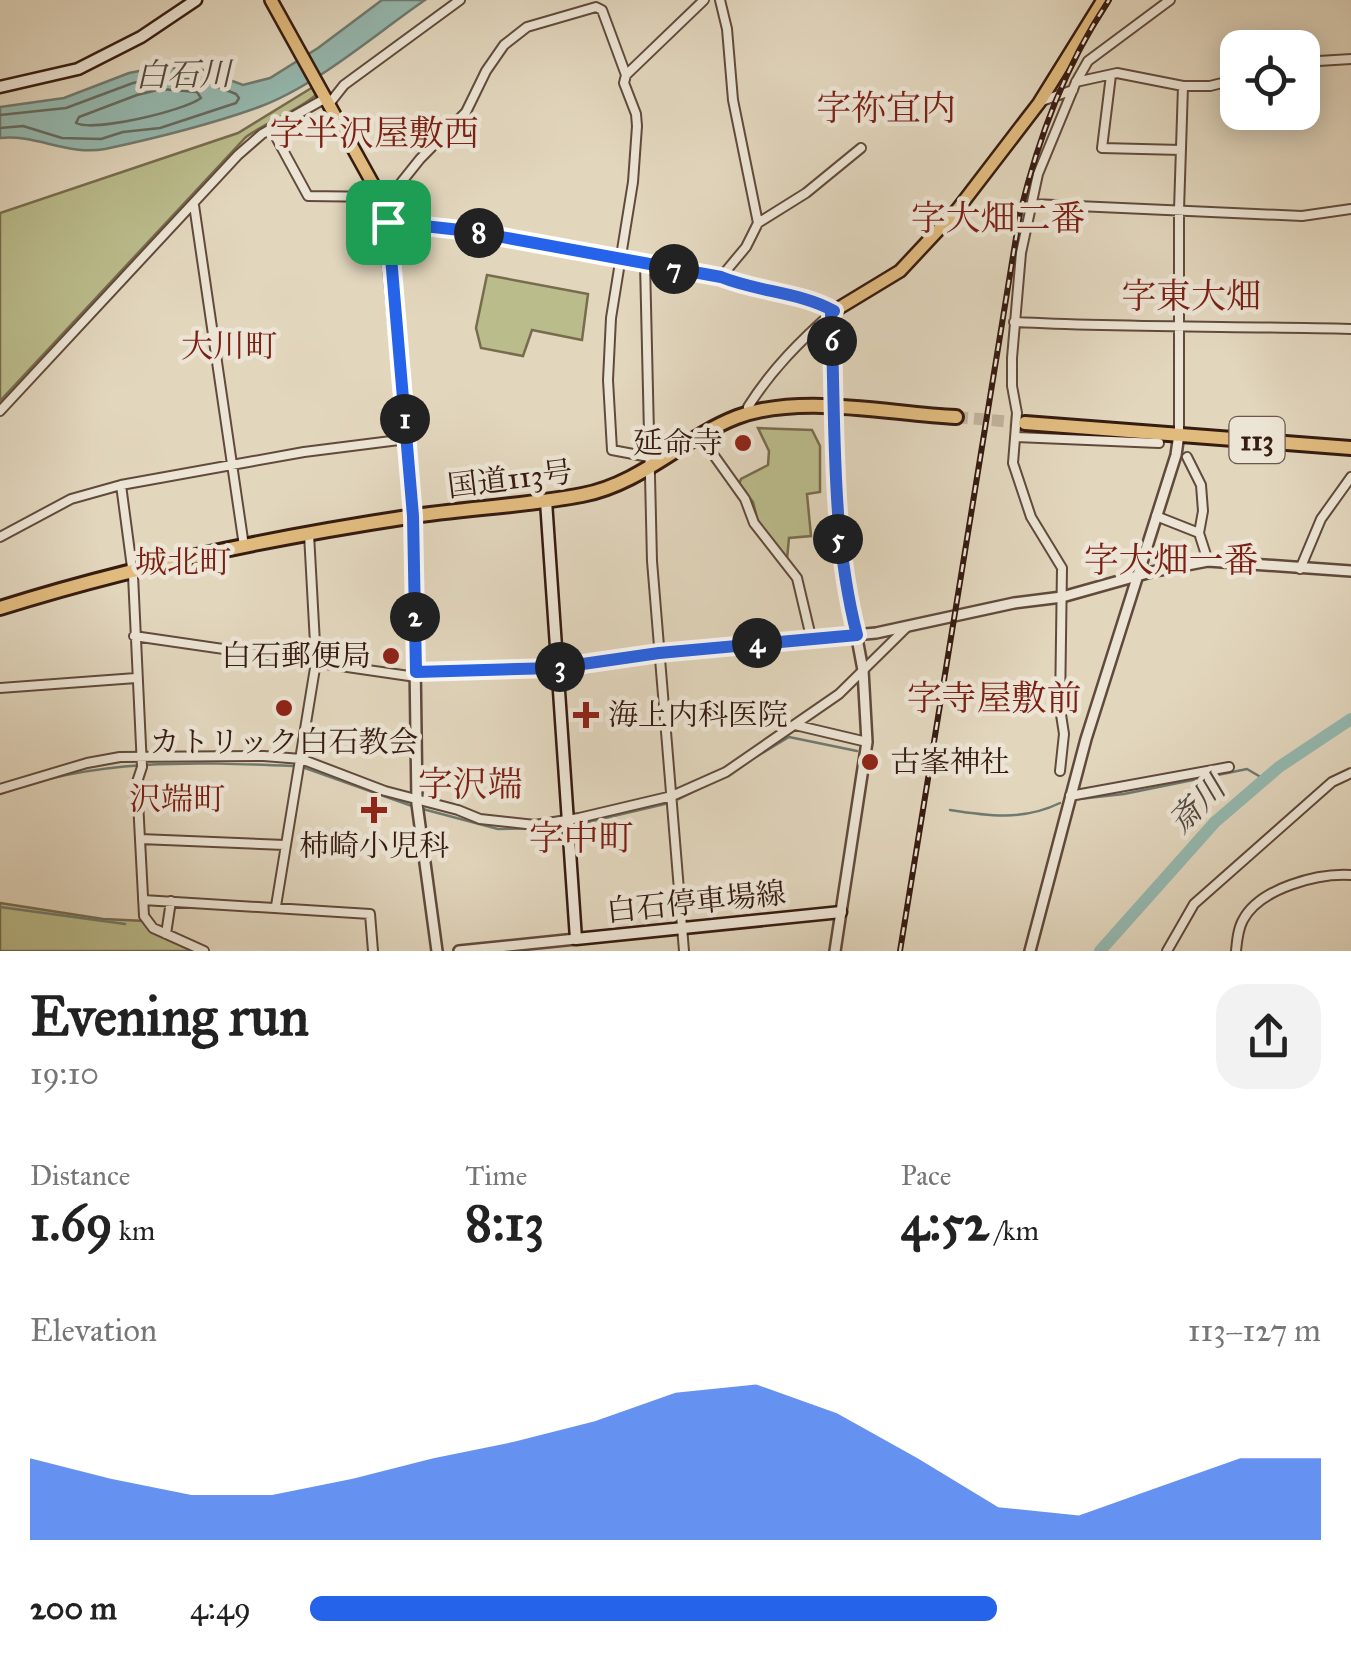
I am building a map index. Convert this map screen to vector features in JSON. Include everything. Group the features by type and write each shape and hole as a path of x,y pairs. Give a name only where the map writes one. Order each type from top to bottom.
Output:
{"highway":[{"name":"国道113号","path":"0,608 132,569 309,533 599,491 749,413 788,406 956,417"},
{"name":"113","path":"1024,422 1351,448"}],"main road":[{"path":"0,87 78,69 141,38 196,0"},
{"path":"272,0 382,201 388,222 413,516"},
{"path":"388,222 469,231 721,277 814,301 833,312 900,271 974,188 1038,103 1103,0"},
{"name":"白石停車場線","path":"546,501 565,824 580,938 840,912"}],"street":[{"path":"0,411 238,155 271,128 326,98 460,0"},
{"path":"650,463 612,450 610,334 633,182 636,126 636,114 624,82 626,75 704,0"},
{"path":"720,0 727,29 733,100 758,223"},
{"path":"1060,771 1064,734 1060,708 1059,559 1032,517 1013,463 1017,413 1012,386 1014,322 1022,253 1046,150 1088,61 1170,0"},
{"path":"271,128 305,193 312,198 382,201 466,112 504,45 527,27 596,7 602,10 626,75"},
{"path":"1320,61 1351,59"},
{"path":"1038,103 1111,74 1137,75 1184,86 1220,83"},
{"path":"1111,74 1102,148 1181,150"},
{"path":"1030,951 1086,739 1177,450 1178,210 1184,86"},
{"path":"721,277 746,248 758,223 806,193 861,148"},
{"path":"1033,204 1302,216 1351,209"},
{"path":"194,205 244,546"},
{"path":"645,263 659,653 684,951"},
{"path":"833,312 839,544 863,670 867,742 835,951"},
{"path":"749,413 748,407 756,394 790,350 833,312"},
{"path":"1014,322 1117,327 1351,328"},
{"path":"700,436 744,500 754,523 796,578 810,638"},
{"path":"1016,437 1159,443"},
{"path":"0,538 71,499 121,485 231,464 406,439"},
{"path":"1187,457 1201,486 1203,511 1199,533 1208,560"},
{"path":"1300,569 1321,520 1351,476"},
{"path":"121,485 132,569 141,760 137,782 146,921 204,951"},
{"path":"413,516 417,805 437,951"},
{"path":"1156,516 1199,533"},
{"path":"276,906 316,662 309,533"},
{"path":"134,636 416,674 555,668 907,627 1014,603 1062,597 1208,560 1351,572"},
{"path":"0,789 87,763 264,756 300,760 417,805 500,822 565,824 672,796 726,772 839,694 907,627"},
{"path":"0,688 136,678"},
{"path":"794,725 867,742"},
{"path":"1064,734 1086,739"},
{"path":"1070,796 1228,766"},
{"path":"1168,951 1194,904 1332,782 1351,773"},
{"path":"140,839 285,845"},
{"path":"1236,951 1243,919 1276,890 1328,875 1351,875"},
{"path":"144,900 370,914 374,951"},
{"path":"166,934 172,901"},
{"path":"458,951 580,938 586,951"}],"green space":[{"path":"313,87 316,95 308,101 246,137 0,401 0,213 238,133"},
{"path":"487,275 588,294 582,340 532,330 523,356 481,348 476,328"},
{"path":"758,428 812,430 820,446 820,492 807,494 811,536 789,538 787,559 783,559 758,522 753,502 739,484 741,479 768,465 769,451"},
{"path":"0,903 103,919 146,921 204,951 0,951"}],"water":[{"name":"白石川","path":"382,0 425,0 323,73 259,107 105,149 78,150 0,138 0,107 64,98 129,73 160,67 203,70 243,85 270,78"}],"waterway":[{"name":"斎川","path":"1100,951 1215,822 1279,767 1351,719"},
{"path":"744,764 789,737 857,751"},
{"path":"0,794 36,782 108,768 182,764 293,766"},
{"path":"305,768 412,806"},
{"path":"1079,799 1247,769 1264,779"},
{"path":"677,800 711,783"},
{"path":"950,810 1019,815 1060,803"},
{"path":"571,826 665,804"},
{"path":"419,808 498,829 563,828"},
{"path":"0,907 125,924"}],"tunnel":[{"path":"956,417 1025,423"}],"railway":[{"path":"900,951 1020,213 1055,102 1079,50 1109,0"}],"place":[{"name":"延命寺","path":"743,443"},
{"name":"白石郵便局","path":"391,656"},
{"name":"カトリック白石教会","path":"284,708"},
{"name":"海上内科医院","path":"586,715"},
{"name":"古峯神社","path":"870,762"},
{"name":"柿崎小児科","path":"374,810"}],"district":[{"name":"字祢宜内","path":"886,108"},
{"name":"字半沢屋敷西","path":"374,133"},
{"name":"字大畑二番","path":"998,218"},
{"name":"字東大畑","path":"1191,296"},
{"name":"大川町","path":"229,346"},
{"name":"字大畑一番","path":"1171,560"},
{"name":"城北町","path":"183,562"},
{"name":"字寺屋敷前","path":"994,698"},
{"name":"字沢端","path":"470,784"},
{"name":"沢端町","path":"177,799"},
{"name":"字中町","path":"581,838"}],"route":[{"path":"388,222 537,242 721,277 814,301 834,311 831,314 836,508 845,587 857,635 659,653 555,668 416,672 413,516 388,222"}]}
